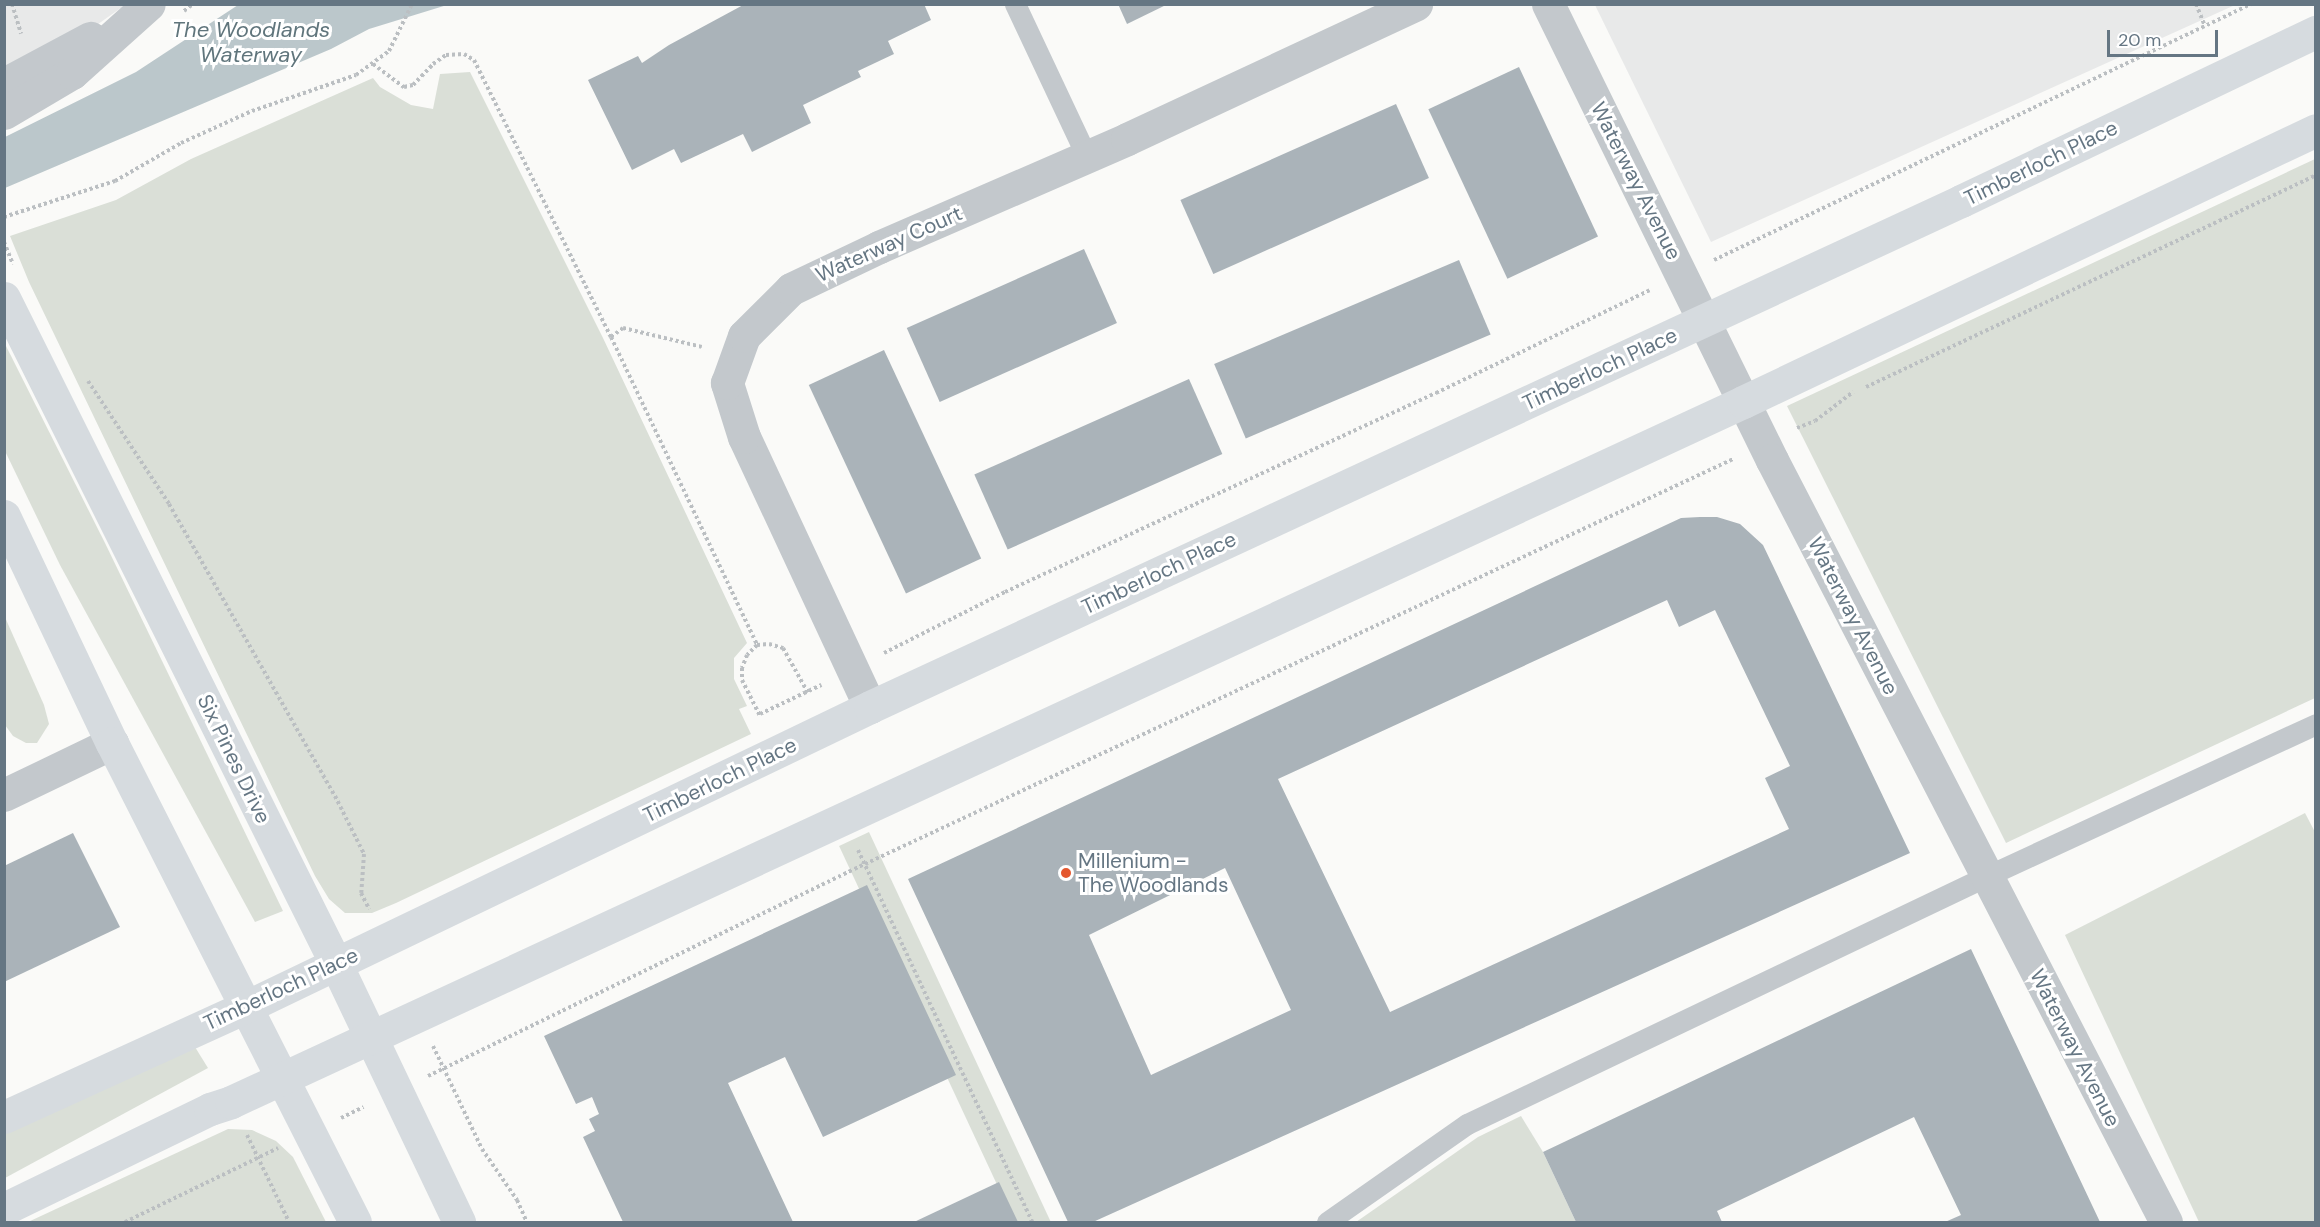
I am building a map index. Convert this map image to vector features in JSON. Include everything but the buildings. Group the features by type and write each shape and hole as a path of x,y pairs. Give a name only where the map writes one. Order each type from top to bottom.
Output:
{"street":[{"name":"Waterway Court","path":"870,707 744,437 727,383 744,336 790,289 879,247 1087,157 1416,4"},
{"name":"Waterway Avenue","path":"1548,4 1683,274 1763,442 2166,1222"},
{"path":"4,84 147,6"},
{"path":"4,113 72,73 147,6"},
{"name":"Timberloch Place","path":"4,1117 248,1006 870,707 1705,320 2316,32"},
{"path":"4,1209 210,1109 282,1078 418,1013 1743,402 2316,130"},
{"name":"Six Pines Drive","path":"10,284 459,1222"},
{"path":"4,516 112,742 248,1006 355,1222"},
{"path":"4,795 112,742"}],"lane":[{"path":"1015,4 1087,157"},
{"path":"1327,1222 1467,1124 1987,876 2316,724"}],"path":[{"path":"12,4 23,38"},
{"path":"4,217 115,181 201,134 252,111 356,75 389,51 412,4"},
{"path":"2196,4 2205,26"},
{"path":"825,729 808,692 783,648 769,644 758,645 747,655 742,668 742,680 760,714 808,692 1005,592 1436,393 2251,4"},
{"path":"373,64 404,87 413,86 433,64 446,55 464,54 474,60 611,337 758,645"},
{"path":"125,1222 865,864 1712,470 1763,442 1815,421 1851,394 2316,175"},
{"path":"4,242 10,284"},
{"path":"611,337 623,328 737,355"},
{"path":"86,377 169,504 335,796 364,854 361,893 385,941"},
{"path":"842,817 1032,1222"},
{"path":"418,1013 482,1149 517,1200 527,1222"}],"shaded area":[{"path":"5,5 125,5 77,39 5,73"},
{"path":"1595,5 2235,5 1711,242"},
{"path":"470,72 603,338 747,643 734,658 734,679 747,706 739,709 751,734 396,903 372,913 345,913 329,899 315,876 29,282 10,236 116,200 191,159 373,78 380,87 411,105 433,109 440,74"},
{"path":"2315,159 2315,698 2006,843 1787,406"},
{"path":"4,342 105,543 283,911 255,922 60,565 5,451"},
{"path":"4,615 44,705 49,724 37,743 26,743 13,736 5,725"},
{"path":"2305,813 2316,834 2315,1222 2199,1222 2065,935"},
{"path":"869,832 1051,1222 1014,1222 839,846"},
{"path":"195,1047 208,1068 5,1178 5,1132"},
{"path":"1521,1116 1543,1152 1576,1222 1356,1222 1478,1137"},
{"path":"228,1129 252,1130 276,1141 293,1157 326,1222 28,1222"}],"water":[{"name":"The Woodlands Waterway","path":"238,5 447,5 369,29 331,49 5,188 5,137 136,72"}],"place":[{"name":"Millenium - The Woodlands","path":"1066,873"}]}
